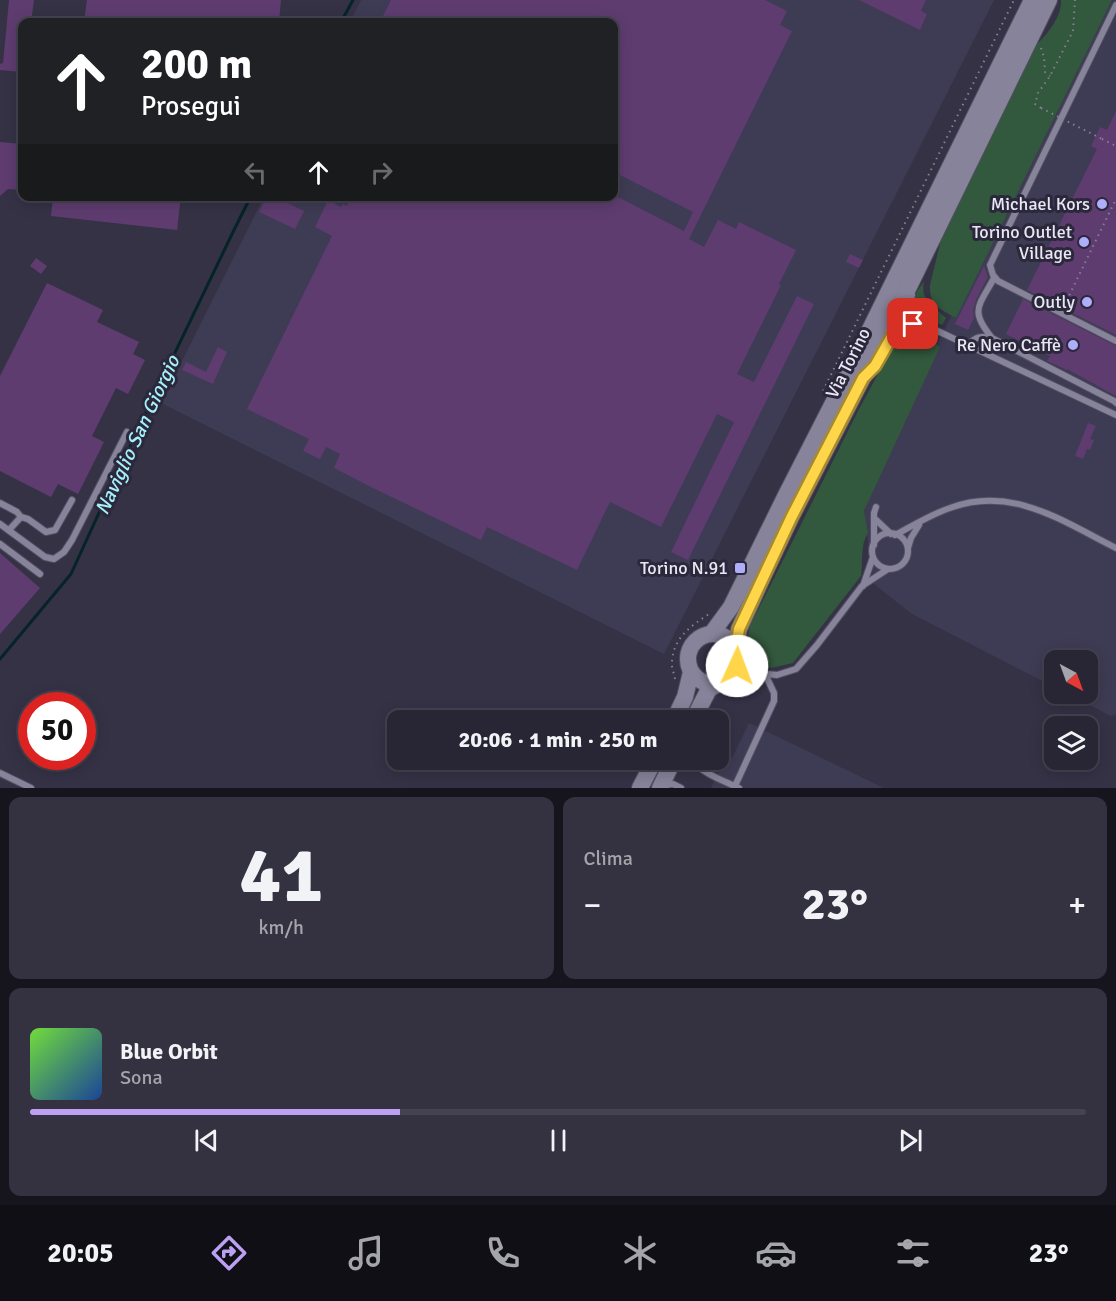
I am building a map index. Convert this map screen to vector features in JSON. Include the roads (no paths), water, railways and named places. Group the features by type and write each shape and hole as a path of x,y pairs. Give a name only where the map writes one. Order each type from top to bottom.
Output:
{"main road":[{"name":"Via Torino","path":"712,633 731,607 1032,0"},
{"name":"Via Torino","path":"737,651 739,629 765,572 1049,0"},
{"path":"698,710 709,689 724,681 735,670 738,661 737,651 726,637 712,633 702,636 691,645 687,658 688,667 695,677 705,683 716,684 724,681"},
{"path":"679,710 685,697 691,672"},
{"path":"640,788 649,770"},
{"path":"661,787 669,770"}],"lane":[{"path":"1116,5 990,265 994,278 998,282 1116,341"},
{"path":"925,325 911,309 910,301 922,275 934,235"},
{"path":"994,278 978,307 979,321 992,338 1116,403"},
{"path":"890,342 895,331 903,325 925,325 1116,415"},
{"path":"968,345 975,338 992,338"},
{"path":"863,378 884,352"},
{"path":"0,524 45,557 54,559 64,552 127,432"},
{"path":"0,503 46,532 55,530 72,500"},
{"path":"874,544 882,535 893,534 949,508 976,501 1005,501 1041,511 1116,548"},
{"path":"724,681 746,672 777,675 796,669 817,645 862,586 873,557 873,517 876,507"},
{"path":"9,530 21,517"},
{"path":"873,517 893,534 899,536 905,542 908,550"},
{"path":"862,586 888,569 902,565 907,556 911,538 916,528 924,520"},
{"path":"0,544 40,574"},
{"path":"873,557 879,565 888,569"},
{"path":"702,770 737,787 774,701 774,693 765,674 737,651"},
{"path":"0,773 31,788"},
{"path":"661,787 673,784 681,788"}],"waterway":[{"name":"Naviglio San Giorgio","path":"343,18 353,0"},
{"name":"Naviglio San Giorgio","path":"0,659 71,574 248,201"}],"place":[{"name":"Michael Kors","path":"1102,204"},
{"name":"Torino Outlet Village","path":"1084,242"},
{"name":"Outly","path":"1087,302"},
{"name":"Re Nero Caffè","path":"1073,345"},
{"name":"Torino N.91","path":"740,568"}]}
